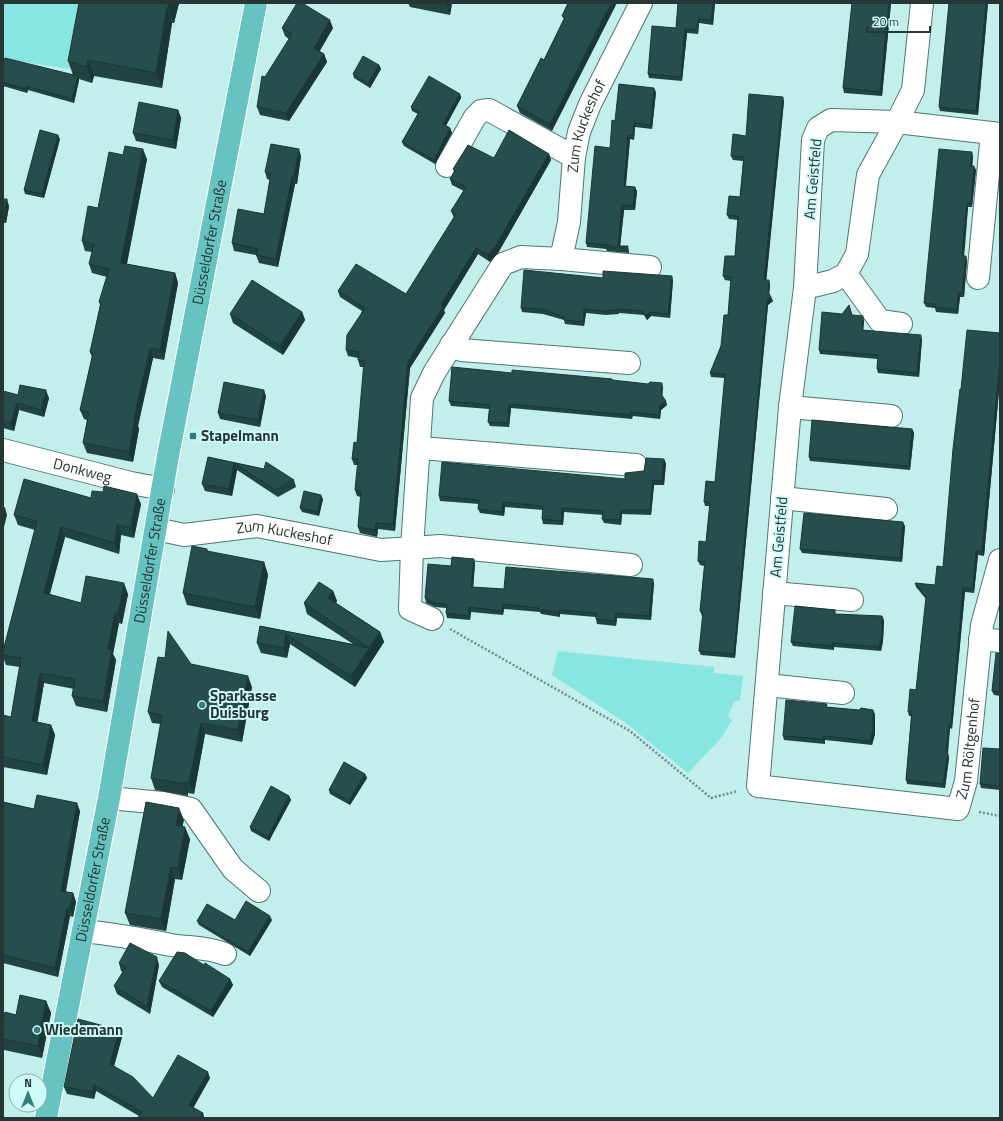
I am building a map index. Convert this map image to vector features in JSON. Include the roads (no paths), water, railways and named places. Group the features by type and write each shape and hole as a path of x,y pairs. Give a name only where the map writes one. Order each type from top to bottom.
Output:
{"main road":[{"name":"Düsseldorfer Straße","path":"46,1118 109,798 163,489 256,3"}],"street":[{"name":"Zum Kuckeshof","path":"561,259 569,222 574,157 579,132 590,104 641,3"},
{"path":"805,288 833,281 846,274 857,254 868,175 898,122 913,90 922,3"},
{"path":"447,166 475,117 481,111 489,110 574,157"},
{"name":"Am Geistfeld","path":"758,786 790,407 805,288 813,140 818,128 831,120 898,122"},
{"path":"898,122 996,133 978,278"},
{"path":"432,619 410,608 412,548 420,448 422,398 434,373 451,345 504,264 521,257 650,267"},
{"path":"846,274 880,321 901,324"},
{"path":"451,345 460,350 629,363"},
{"path":"790,407 891,416"},
{"path":"420,448 636,465"},
{"name":"Donkweg","path":"3,450 131,483 163,489"},
{"path":"782,498 886,509"},
{"name":"Zum Kuckeshof","path":"156,529 184,535 257,526 381,550 440,546 631,565"},
{"name":"Zum Röltgenhof","path":"758,786 958,809 966,781 990,640 982,624 1000,560"},
{"path":"774,593 852,600"},
{"path":"767,685 843,693"},
{"path":"109,798 163,803 191,809 233,869 259,890"},
{"path":"83,931 122,935 172,945 208,948 225,954"}],"place":[{"name":"Stapelmann","path":"193,436"},
{"name":"Sparkasse Duisburg","path":"202,705"},
{"name":"Wiedemann","path":"37,1030"}]}
